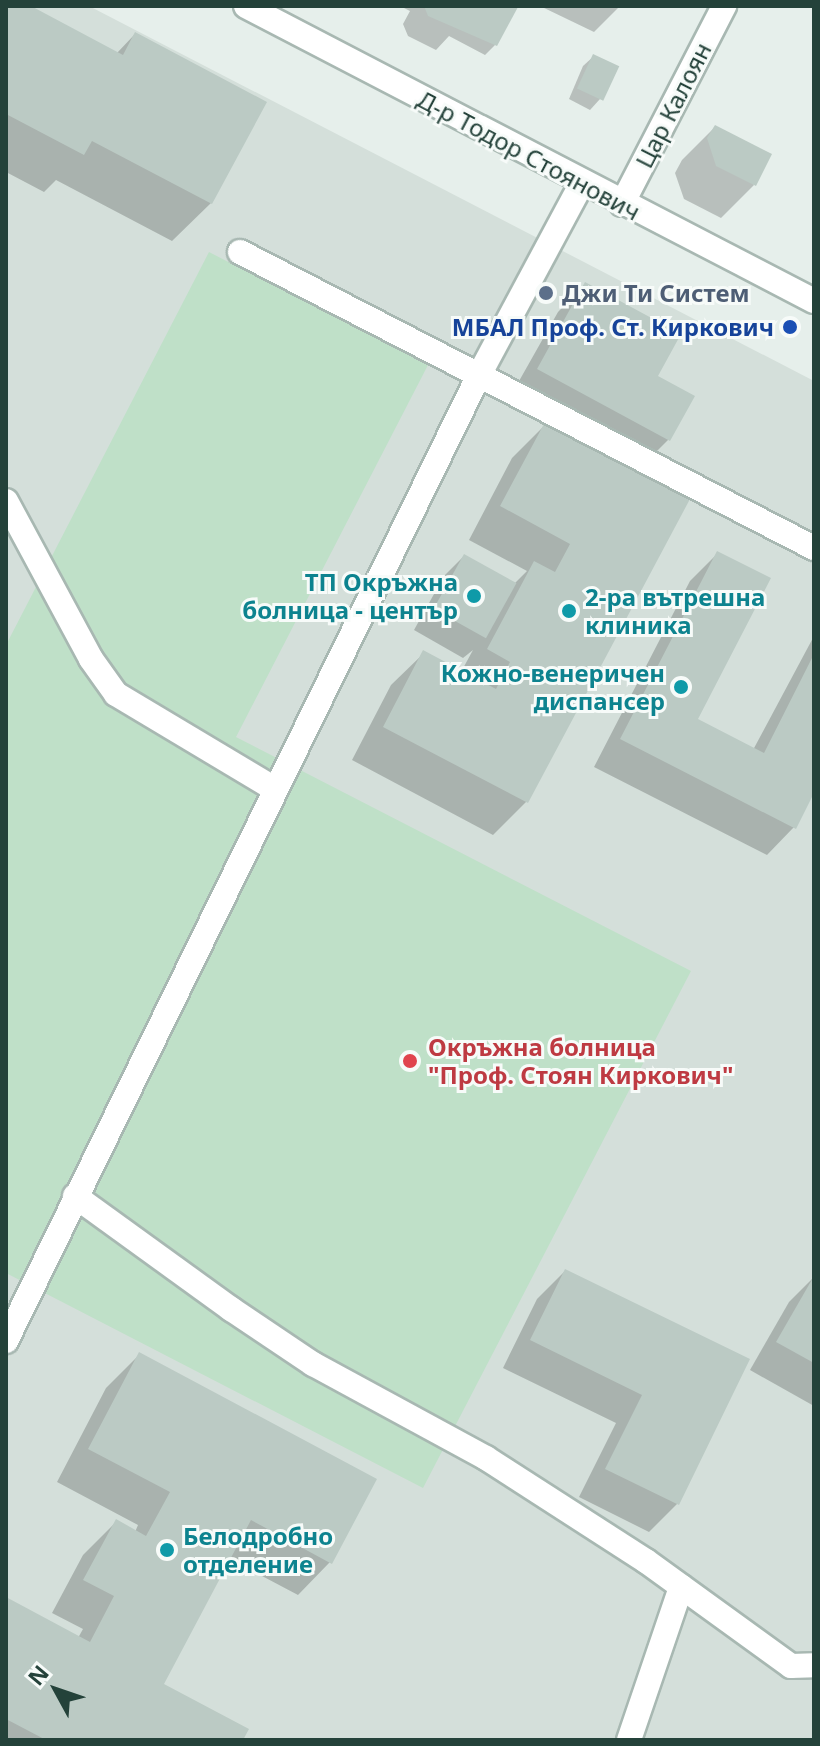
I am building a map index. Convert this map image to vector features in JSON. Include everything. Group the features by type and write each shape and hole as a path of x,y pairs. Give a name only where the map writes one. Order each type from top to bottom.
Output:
{"street":[{"name":"Д-р Тодор Стоянович","path":"246,6 622,204 814,301"},
{"name":"Цар Калоян","path":"622,204 724,6"},
{"path":"6,1341 478,377 582,183"},
{"path":"240,252 814,548"},
{"path":"6,501 91,659 116,694 275,789"},
{"path":"75,1196 302,1356 486,1458 681,1587 791,1666 814,1665"},
{"path":"629,1740 681,1587"}],"shaded area":[{"name":"Окръжна болница \"Проф. Стоян Киркович\"","path":"6,6 89,6 814,381 814,1740 6,1740"}],"green space":[{"path":"209,252 428,365 236,737 691,971 423,1488 6,1273 6,645"}],"building":[{"path":"6,6 31,6 123,55 135,32 267,102 212,204 92,141 84,155 6,114"},
{"path":"424,6 518,7 497,46 428,16"},
{"path":"593,54 619,66 603,101 577,88"},
{"path":"715,125 772,154 756,186 716,166 707,138"},
{"path":"585,282 681,334 658,376 695,396 670,441 537,369"},
{"name":"2-ра вътрешна клиника","path":"545,422 690,499 528,803 383,727 423,650 496,689 510,662 487,649 534,561 555,572 570,544 500,506"},
{"name":"Кожно-венеричен диспансер","path":"717,551 771,578 698,719 764,753 814,654 814,793 796,829 620,739"},
{"name":"ТП Окръжна болница - център","path":"464,554 516,583 486,638 433,609"},
{"path":"565,1269 750,1359 679,1505 605,1469 642,1395 530,1340"},
{"path":"814,1276 814,1363 776,1342"},
{"name":"Белодробно отделение","path":"139,1352 377,1479 332,1564 251,1520 164,1684 249,1729 243,1740 46,1740 6,1719 6,1597 90,1642 114,1596 83,1580 116,1519 146,1536 170,1492 88,1449"}],"place":[{"name":"Джи Ти Систем","path":"546,293"},
{"name":"МБАЛ Проф. Ст. Киркович","path":"790,327"},
{"name":"ТП Окръжна болница - център","path":"474,596"},
{"name":"2-ра вътрешна клиника","path":"569,611"},
{"name":"Кожно-венеричен диспансер","path":"681,687"},
{"name":"Окръжна болница \"Проф. Стоян Киркович\"","path":"410,1061"},
{"name":"Белодробно отделение","path":"167,1550"}]}
